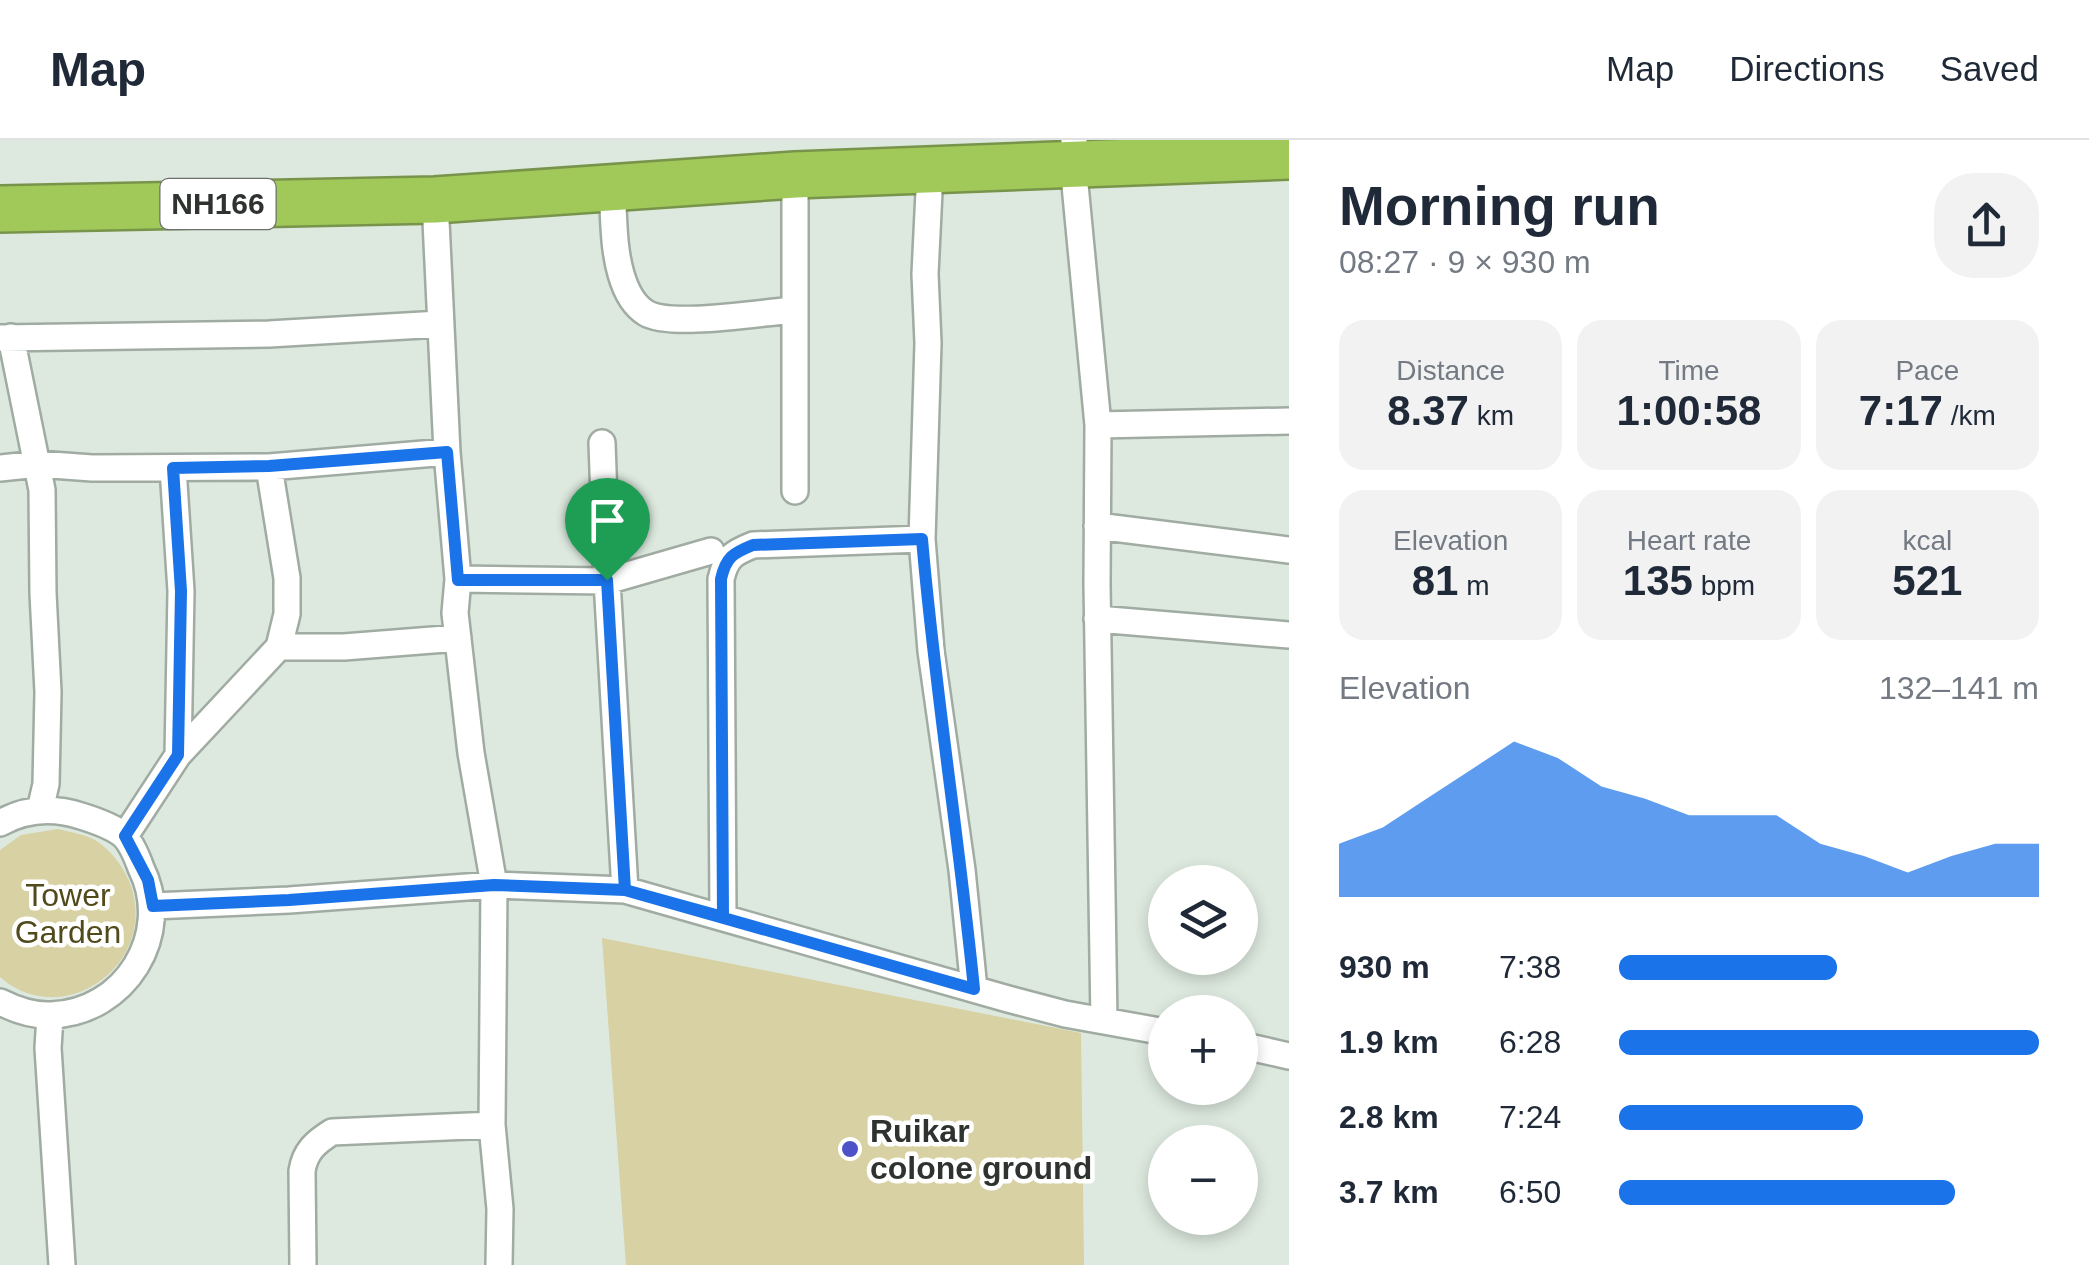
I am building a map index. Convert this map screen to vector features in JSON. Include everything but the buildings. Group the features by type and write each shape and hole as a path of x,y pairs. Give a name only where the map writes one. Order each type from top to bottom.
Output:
{"highway":[{"name":"NH166","path":"0,209 435,200 795,175 930,171 1074,148 1170,140"},
{"name":"NH166","path":"0,187 920,150 1074,148 1289,156"}],"street":[{"path":"1074,148 1098,425 1104,1021"},
{"path":"930,171 922,539 974,989"},
{"path":"795,175 795,491"},
{"path":"612,188 621,275 631,298 646,313 675,320 795,310"},
{"path":"435,200 447,452 458,580 455,612 471,753 494,885 492,1126 500,1209 499,1265"},
{"path":"40,810 46,784 48,692 42,490 6,337 269,334 440,324"},
{"path":"1098,425 1289,421"},
{"path":"602,444 625,890"},
{"path":"0,468 38,464 92,468 269,466 447,452"},
{"path":"125,836 178,755 280,646 287,614 287,578 269,466"},
{"path":"173,468 181,591 178,755"},
{"path":"1097,526 1289,550"},
{"path":"723,917 724,565 735,552 753,545 922,539"},
{"path":"458,580 607,580 711,551"},
{"path":"1098,619 1289,635"},
{"path":"280,646 458,638"},
{"path":"0,823 40,810 68,812 125,836 148,880 153,906 149,941 135,971 112,995 83,1010 50,1016 20,1012 0,1002"},
{"path":"153,906 494,885 625,890 1065,1014 1148,1029"},
{"path":"50,1016 48,1048 62,1265"},
{"path":"1258,1050 1289,1056"},
{"path":"303,1265 302,1171 304,1158 315,1143 332,1132 492,1126"}],"green space":[{"name":"Tower Garden","path":"58,829 91,838 111,853 129,881 136,910 132,938 120,962 101,980 78,993 52,997 26,993 0,977 0,850 21,835"},
{"name":"Ruikar colone ground","path":"602,938 1081,1033 1084,1265 626,1265"}],"place":[{"name":"Ruikar colone ground","path":"850,1149"}],"route":[{"path":"607,580 458,580 447,452 310,464 173,468 181,591 178,755 125,836 148,880 153,906 494,885 625,890 974,989 922,539 753,545 735,552 724,565 723,917 625,890 607,580"}]}
